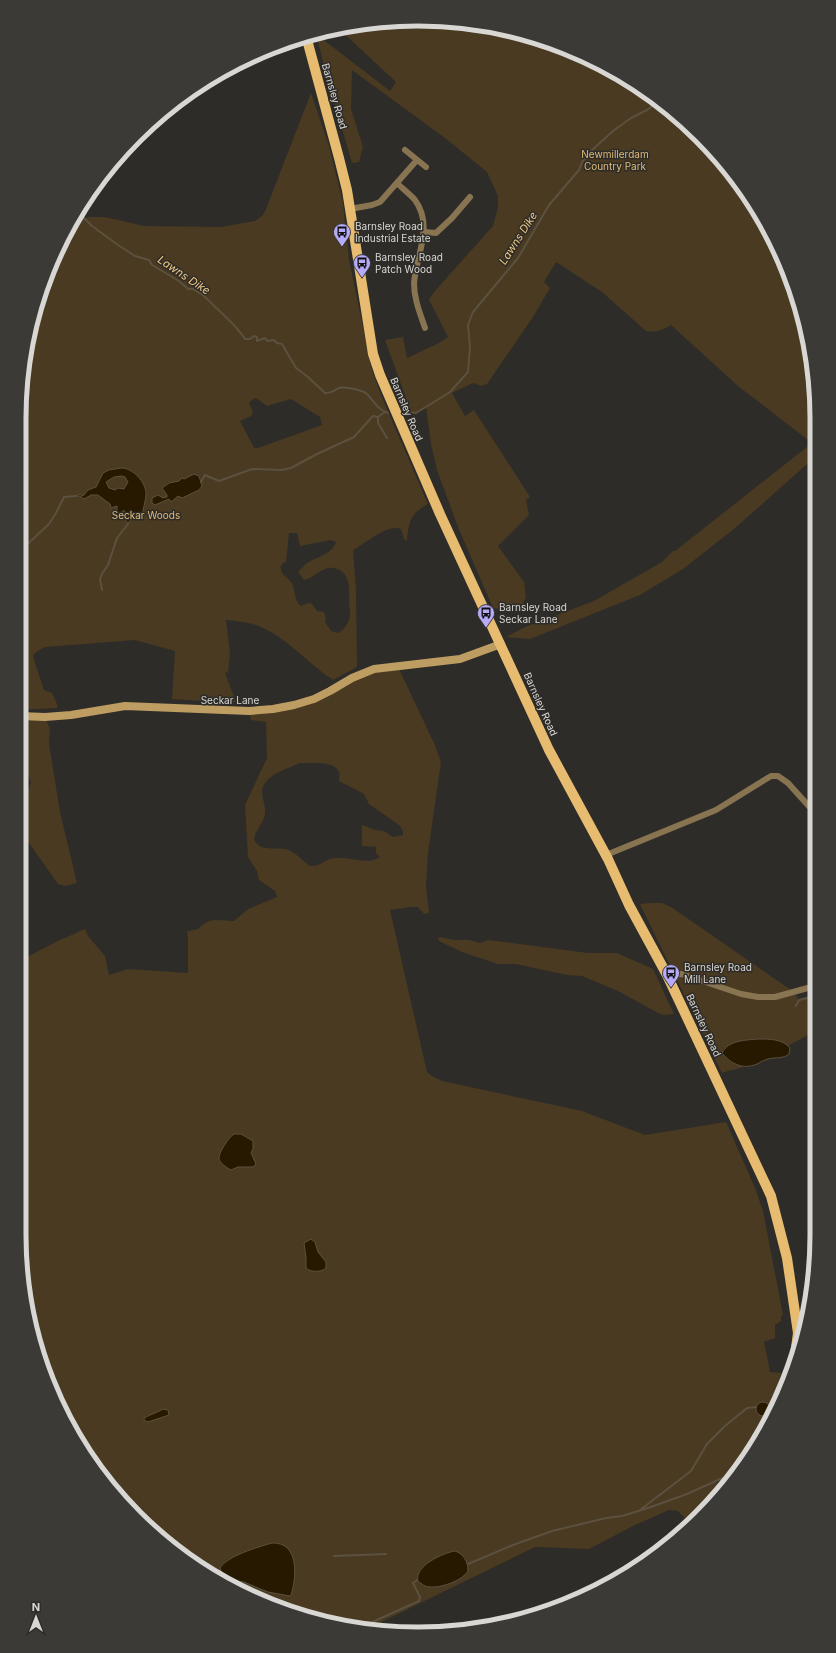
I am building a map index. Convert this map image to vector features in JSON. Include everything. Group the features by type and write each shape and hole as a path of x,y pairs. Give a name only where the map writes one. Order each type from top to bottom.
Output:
{"main road":[{"name":"Barnsley Road","path":"308,42 339,158 350,209 373,354 380,375 440,514 501,644 548,750 606,855 629,905 667,975 771,1196 787,1258 798,1332"}],"street":[{"path":"405,150 426,167"},
{"path":"350,209 380,202 417,160"},
{"path":"397,183 417,204 424,232 423,244 416,267 414,292 425,328"},
{"path":"424,232 436,233 452,218 470,197"},
{"name":"Seckar Lane","path":"26,716 45,717 71,715 124,706 249,711 273,709 314,699 352,678 374,669 460,660 501,644"},
{"path":"606,855 716,810 771,776 778,776 788,784 810,808"},
{"path":"667,975 682,974 741,994 758,997 775,997 810,987"}],"green space":[{"name":"Newmillerdam Country Park","path":"418,26 469,29 519,39 568,56 591,66 636,92 676,123 713,160 729,179 757,222 770,245 780,268 797,317 807,367 810,441 738,386 671,325 659,331 646,331 602,292 556,262 544,282 550,288 533,317 487,384 482,386 473,383 452,393 465,416 474,410 530,497 526,500 529,515 498,546 524,582 526,597 519,612 493,608 458,527 437,470 431,444 426,407 416,413 411,412 385,340 403,337 407,358 439,343 448,337 429,300 434,292 493,226 498,207 498,196 487,172 445,138 352,70 351,109 363,147 359,162 352,163 317,39 321,38 390,91 396,82 344,34 367,29"},
{"name":"Seckar Woods","path":"311,93 329,146 343,203 349,260 372,370 381,395 428,504 417,511 414,515 410,523 407,541 404,539 401,529 390,529 383,531 353,550 356,590 357,667 333,680 287,643 267,630 252,624 226,620 230,653 228,672 225,673 236,702 172,699 175,651 135,640 45,647 36,652 33,655 34,660 44,690 52,693 57,704 57,708 26,710 26,418 29,367 39,317 56,268 66,245 82,217 105,217 144,226 221,227 255,221 263,215","holes":["256,398 267,406 291,399 320,417 322,425 258,448 254,448 240,421 251,416 253,412 249,403 253,399","289,533 297,533 300,546 331,540 336,542 332,550 307,563 298,572 304,580 312,577 322,570 329,568 334,568 344,573 347,578 349,588 350,616 346,626 338,633 331,631 325,622 326,619 324,612 317,611 312,604 308,603 301,606 299,604 296,599 292,583 282,572 281,565 286,562"]},
{"path":"810,445 810,462 734,529 683,569 640,595 530,639 506,637 525,627 594,601 662,562 673,551 675,551"},
{"path":"398,667 434,743 441,762 428,853 426,885 429,913 424,914 418,907 390,910 427,1072 442,1081 582,1111 645,1135 726,1122 755,1188 763,1211 783,1315 781,1316 781,1321 775,1325 775,1338 764,1342 770,1372 781,1373 778,1389 770,1408 744,1453 729,1474 717,1481 717,1488 687,1520 678,1511 669,1510 635,1525 589,1549 535,1547 376,1625 317,1614 268,1597 245,1587 200,1561 179,1546 141,1512 107,1474 92,1453 66,1408 47,1361 39,1336 29,1286 26,1235 26,957 85,929 88,936 105,956 109,975 128,969 188,973 187,931 197,929 210,921 234,921 248,909 277,897 275,891 259,880 257,871 248,857 245,805 267,758 266,722 251,720 249,711 294,705 352,678","holes":["300,763 327,764 336,768 339,773 339,781 364,794 369,804 399,825 403,831 403,835 393,837 384,831 375,830 362,825 362,846 376,847 376,853 380,857 369,861 334,858 320,864 310,866 291,851 284,849 264,848 256,843 254,839 256,832 265,813 262,792 263,786 276,773"]},
{"path":"26,716 45,717 50,729 49,744 60,812 77,883 65,886 58,884 29,843 26,843 26,796 31,783 26,768"},
{"path":"662,903 671,907 794,992 799,1000 810,997 810,1034 788,1046 771,1039 728,1046 723,1050 723,1055 732,1062 743,1067 722,1073 640,904"},
{"path":"440,937 454,940 469,940 480,943 488,940 588,953 617,953 653,969 674,1014 664,1015 658,1013 618,991 582,976 567,975 516,964 498,964 462,952 439,941 438,939"}],"shaded area":[{"path":"121,468 130,470 141,480 146,494 141,519 131,518 128,524 125,518 124,510 117,516 117,506 111,508 110,504 98,495 91,495 84,499 80,496 76,496 79,494 83,496 88,490 96,487 103,473 109,470","holes":["114,477 125,477 128,482 124,489 118,488 115,490 109,488 106,482"]},
{"path":"194,474 199,476 202,486 199,490 182,498 178,496 171,502 169,499 155,505 152,503 152,498 158,495 163,498 167,497 162,488 169,483 179,481 182,478 184,479"},
{"path":"744,1040 776,1040 784,1043 790,1048 789,1054 785,1057 764,1060 752,1066 742,1066 733,1063 722,1053 729,1045 733,1043"},
{"path":"234,1134 241,1134 253,1141 253,1149 251,1153 256,1164 253,1167 238,1167 231,1170 220,1161 219,1156 224,1145"},
{"path":"311,1239 315,1242 318,1252 326,1262 326,1268 322,1270 313,1271 306,1268 304,1243"},
{"path":"760,1402 766,1402 770,1406 765,1416 760,1416 756,1412 756,1406"},
{"path":"163,1409 168,1410 169,1415 148,1422 144,1420 144,1418"},
{"path":"272,1543 281,1544 287,1548 291,1554 295,1570 293,1587 290,1596 268,1592 244,1582 234,1580 222,1574 220,1568 229,1560 243,1552"},
{"path":"455,1551 465,1559 468,1571 465,1575 451,1583 435,1587 424,1585 418,1581 420,1570 425,1565 437,1557"}],"waterway":[{"name":"Lawns Dike","path":"408,412 416,413 450,392 468,372 470,347 468,325 473,312 518,258 549,205 579,170 582,162 591,151 613,131 631,118 654,105"},
{"name":"Lawns Dike","path":"82,216 92,226 118,245 135,256 149,260 152,265 179,281 188,289 193,289 203,295 234,325 245,339 250,339 254,336 257,337 257,341 265,338 267,341 274,340 277,343 282,344 296,368 325,393 341,388 352,388 362,391 367,394 380,409 388,413"},
{"path":"201,482 205,475 219,481 252,469 281,470 291,468 354,437 373,416 378,417 385,412"},
{"path":"378,417 378,423 387,438"},
{"path":"26,545 49,524 64,497 76,496"},
{"path":"102,590 100,579 108,565 117,538 128,524"},
{"path":"796,1006 799,1000 810,997"},
{"path":"640,1510 691,1471 707,1444 725,1426 747,1408 756,1407"},
{"path":"468,1564 513,1545 552,1531 606,1518 622,1516 651,1507 687,1494 728,1476"},
{"path":"334,1556 386,1554"},
{"path":"368,1624 419,1601 420,1597 413,1583 417,1580"}],"place":[{"name":"Barnsley Road Industrial Estate","path":"342,247"},
{"name":"Barnsley Road Patch Wood","path":"362,278"},
{"name":"Barnsley Road Seckar Lane","path":"486,628"},
{"name":"Barnsley Road Mill Lane","path":"671,988"}]}
